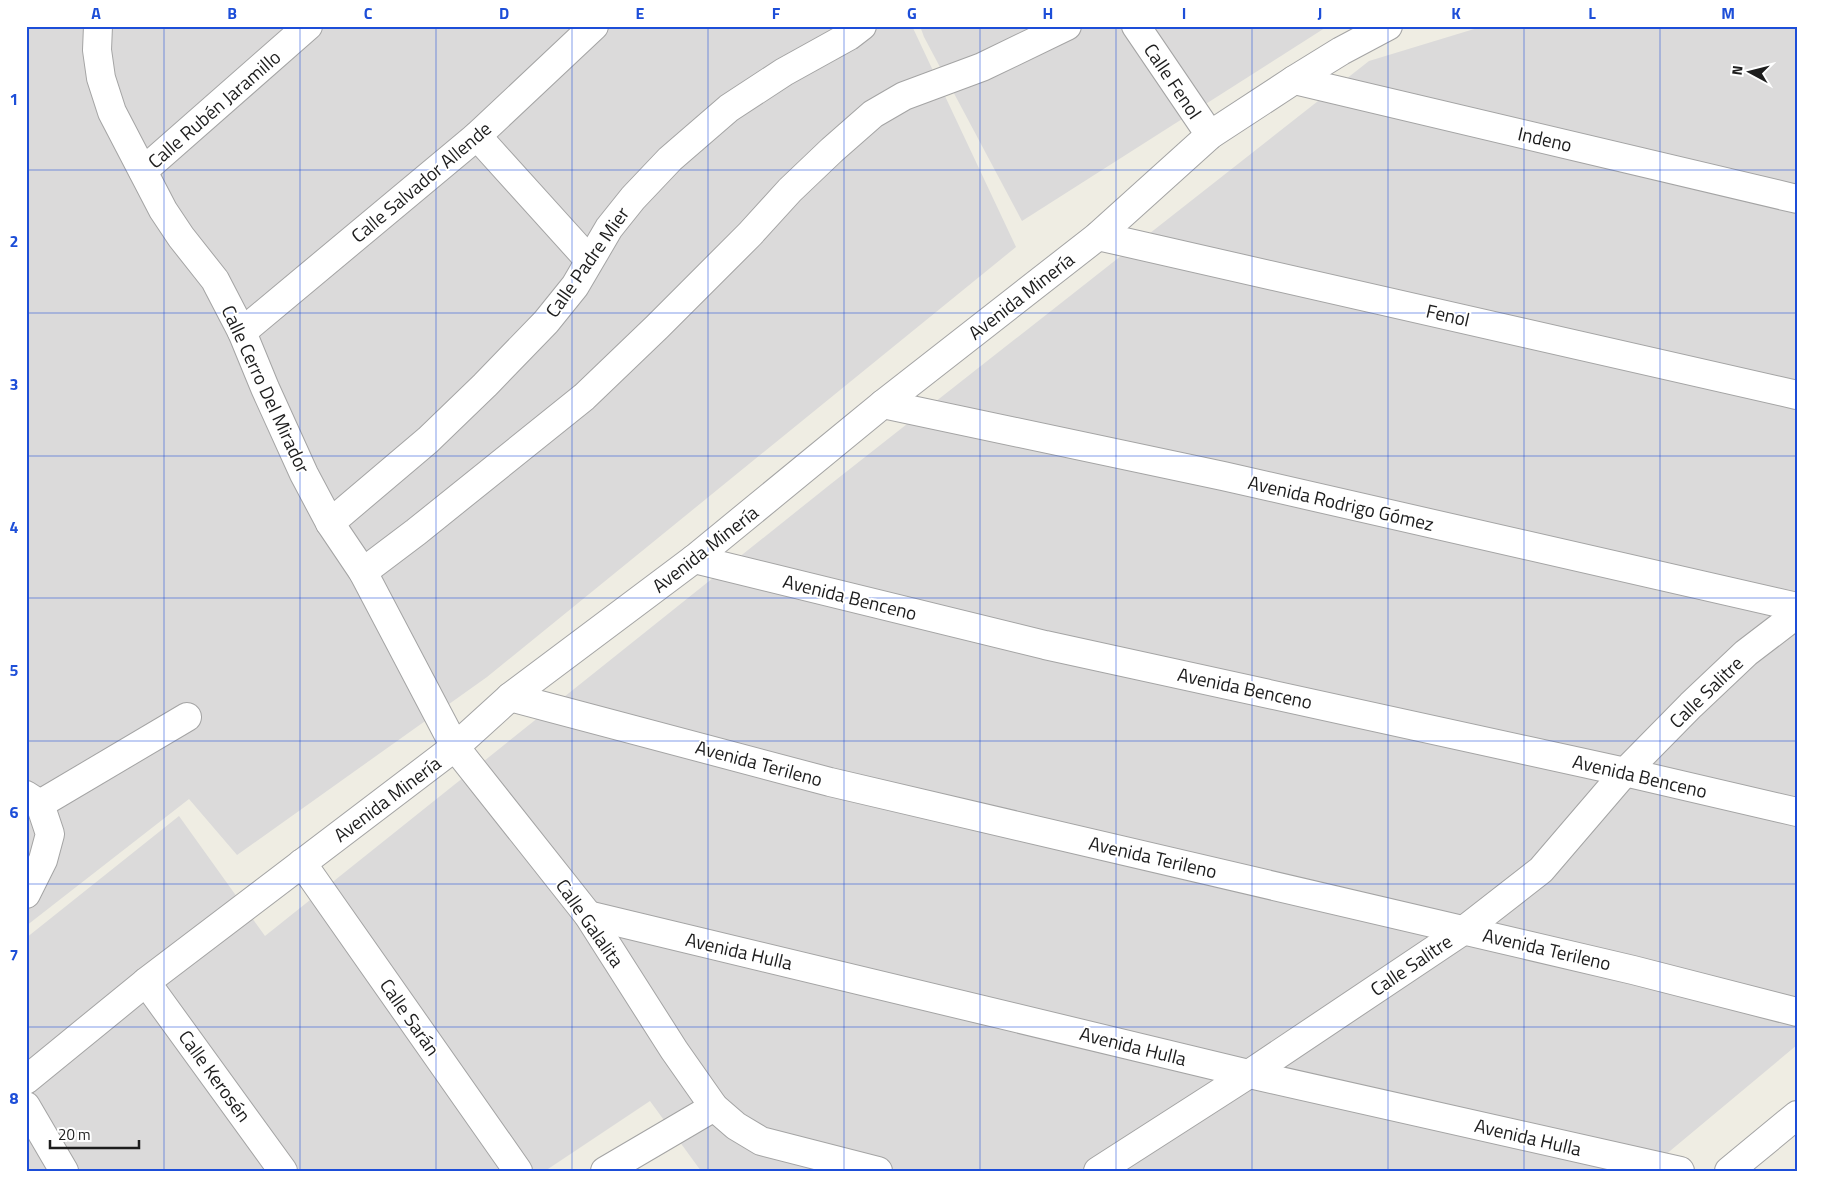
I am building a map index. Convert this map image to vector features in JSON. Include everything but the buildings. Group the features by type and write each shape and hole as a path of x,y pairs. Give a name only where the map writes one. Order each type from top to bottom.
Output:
{"street":[{"name":"Calle Cerro Del Mirador","path":"98,26 97,50 101,78 112,112 163,210 181,237 215,280 242,332 304,474 330,523 363,572 455,747"},
{"name":"Calle Rubén Jaramillo","path":"143,171 308,26"},
{"name":"Calle Salvador Allende","path":"242,332 477,136 594,26"},
{"path":"363,572 424,526 584,397 664,321 797,183 873,114 904,96 982,67 1067,26"},
{"name":"Calle Fenol","path":"1136,26 1210,135"},
{"name":"Avenida Minería","path":"26,1080 146,982 455,747 510,697 694,559 883,404 1098,236 1210,135 1341,51 1388,26"},
{"name":"Calle Padre Mier","path":"330,523 428,440 546,322 575,286 609,228 633,198 670,160 729,108 851,30"},
{"name":"Indeno","path":"1294,80 1797,199"},
{"path":"477,136 590,260"},
{"name":"Fenol","path":"1098,236 1797,395"},
{"name":"Avenida Rodrigo Gómez","path":"883,404 1232,478 1797,607"},
{"name":"Avenida Benceno","path":"694,559 1046,645 1626,772 1797,812"},
{"name":"Calle Salitre","path":"1098,1171 1249,1074 1464,930 1541,870 1626,772 1691,705 1746,653 1797,614"},
{"name":"Avenida Terileno","path":"510,697 830,782 1633,970 1797,1012"},
{"path":"26,894 43,860 50,834 33,800 187,717"},
{"name":"Calle Galalita","path":"455,747 588,915 674,1050 714,1106 736,1126 762,1141 878,1171"},
{"name":"Calle Sarán","path":"302,863 518,1171"},
{"name":"Avenida Hulla","path":"588,915 1249,1074 1680,1171"},
{"name":"Calle Kerosén","path":"146,982 284,1171"},
{"path":"26,1106 64,1171"},
{"path":"605,1171 714,1106"},
{"path":"1729,1171 1797,1115"}],"shaded area":[{"path":"26,26 912,26 1016,247 487,677 237,855 189,799 26,926"},
{"path":"920,26 1328,26 1022,221 924,37"},
{"path":"1484,26 1797,26 1797,1045 1646,1171 701,1171 650,1101 545,1171 26,1171 26,938 179,816 265,936 832,483 1369,61"}]}
